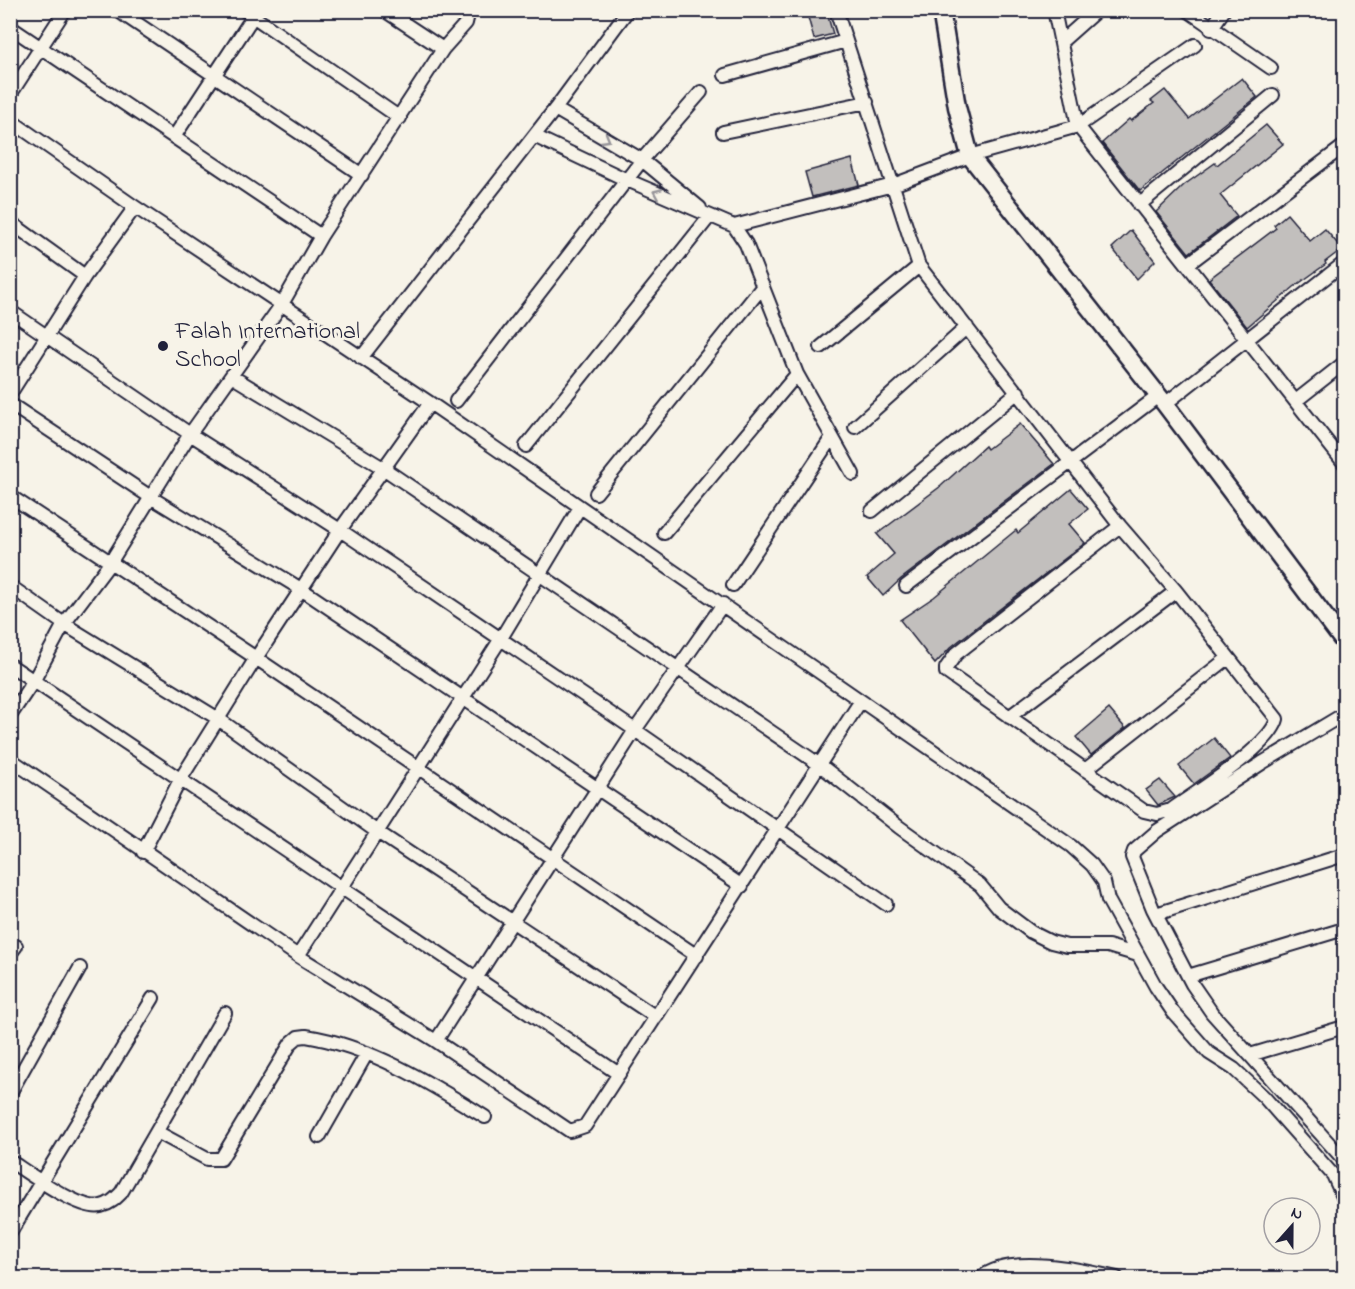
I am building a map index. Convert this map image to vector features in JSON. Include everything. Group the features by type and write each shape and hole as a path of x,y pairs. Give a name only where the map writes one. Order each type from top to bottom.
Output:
{"main road":[{"path":"941,10 957,107 970,156 1161,400 1344,642"}],"street":[{"path":"10,95 65,10"},
{"path":"117,10 362,175"},
{"path":"384,10 443,49"},
{"path":"10,716 34,680 64,624 110,562 190,434 233,377 282,304 321,236 443,49 466,22 469,10"},
{"path":"361,358 555,109 628,10"},
{"path":"836,10 919,266 1120,526 1176,591 1277,719 1270,734 1258,747 1171,810 1157,814 1144,811 949,676 946,668 950,661 1120,526"},
{"path":"1054,10 1078,126 1139,205 1249,339 1344,463"},
{"path":"1061,42 1097,10"},
{"path":"1187,10 1211,29 1271,68"},
{"path":"1211,29 1224,10"},
{"path":"174,136 214,76 251,13 400,118"},
{"path":"10,27 321,236"},
{"path":"725,75 846,41"},
{"path":"734,226 893,185 970,156 1078,126 1195,45"},
{"path":"456,401 642,160 701,92"},
{"path":"1139,205 1273,95"},
{"path":"723,132 867,102"},
{"path":"555,109 642,160 710,216"},
{"path":"10,120 135,207 430,403 723,604 860,702 1051,830 1092,865 1104,882 1108,900 1138,955 1156,987 1186,1029 1209,1053 1234,1069 1264,1097 1333,1175 1344,1199"},
{"path":"534,136 627,180 734,226 746,244 797,374 853,474"},
{"path":"1188,264 1344,146"},
{"path":"10,394 85,276 135,207"},
{"path":"526,446 710,216"},
{"path":"10,222 85,276"},
{"path":"906,586 1072,462 1249,339 1344,262"},
{"path":"821,347 919,266"},
{"path":"596,493 763,286"},
{"path":"10,311 190,434 340,530 779,828 886,904"},
{"path":"855,427 967,327"},
{"path":"1297,400 1344,363"},
{"path":"664,533 797,374"},
{"path":"233,377 383,468 676,670 820,765 899,827 980,885 999,908 1031,932 1051,942 1067,946 1108,946 1138,955"},
{"path":"872,511 1018,392"},
{"path":"143,852 180,780 217,718 340,530 430,403"},
{"path":"10,404 152,498 301,589 741,886"},
{"path":"733,585 832,437"},
{"path":"10,496 256,658 697,956"},
{"path":"298,956 460,698 500,640 580,507"},
{"path":"10,586 64,624 217,718 376,831 657,1017"},
{"path":"1009,717 1176,591"},
{"path":"436,1041 554,860 635,730 723,604"},
{"path":"1085,770 1228,658"},
{"path":"10,665 619,1074"},
{"path":"10,759 298,956 436,1041 570,1131 585,1126 860,702"},
{"path":"1344,714 1262,763 1143,842 1134,851 1133,864 1188,976 1212,1013 1344,1160"},
{"path":"1156,914 1344,855"},
{"path":"1188,976 1344,929"},
{"path":"10,1093 80,968"},
{"path":"10,1233 153,998"},
{"path":"10,1161 84,1205 99,1207 111,1203 120,1193 225,1013"},
{"path":"1250,1055 1344,1027"},
{"path":"156,1132 207,1159 221,1159 291,1043 298,1037 322,1039 367,1053 435,1086 485,1117"},
{"path":"319,1137 367,1053"},
{"path":"981,1278 986,1273 1020,1266 1071,1267 1117,1278"}],"building":[{"path":"806,10 826,10 833,34 814,39"},
{"path":"1242,78 1257,97 1140,191 1102,143 1129,119 1131,121 1154,103 1151,101 1165,90 1189,119"},
{"path":"1266,125 1283,144 1220,195 1237,216 1189,253 1156,212 1184,185 1215,163 1217,165"},
{"path":"852,159 859,185 812,197 805,172"},
{"path":"1287,214 1310,241 1325,229 1342,249 1247,327 1209,279 1276,228 1274,225"},
{"path":"1131,230 1155,261 1137,279 1112,248"},
{"path":"1020,424 1054,464 901,579 883,596 867,577 894,554 877,534 941,486 985,446 987,449"},
{"path":"1071,489 1088,509 1069,524 1085,543 951,647 935,664 900,620 934,597 1016,530 1018,533"},
{"path":"1109,709 1125,728 1091,755 1076,737"},
{"path":"1214,738 1230,758 1194,784 1179,766"},
{"path":"1160,780 1175,797 1158,805 1146,790"}],"place":[{"name":"Falah International School","path":"163,346"}]}
